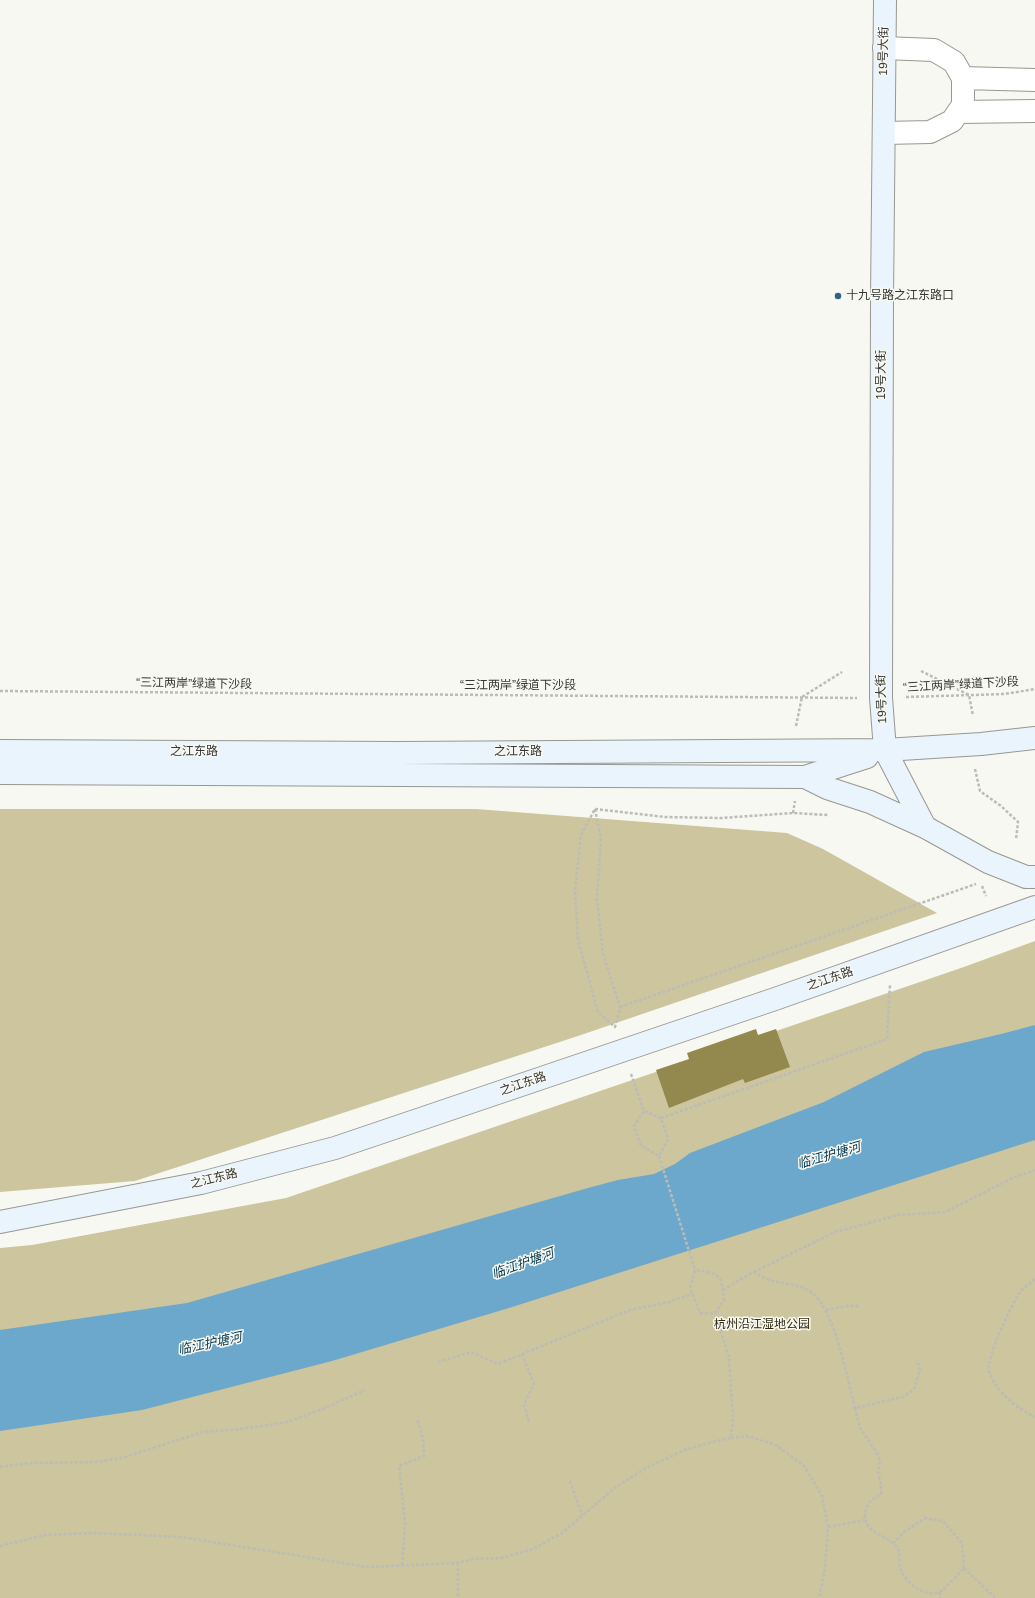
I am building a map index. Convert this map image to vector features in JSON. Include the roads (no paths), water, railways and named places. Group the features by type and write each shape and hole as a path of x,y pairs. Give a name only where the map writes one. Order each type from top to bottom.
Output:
{"main road":[{"name":"19号大街","path":"885,0 881,698 885,750"},
{"name":"之江东路","path":"0,751 407,753 885,750 981,744 1035,738"},
{"path":"805,777 885,750 925,827"},
{"name":"之江东路","path":"0,773 805,777"},
{"path":"805,777 827,788 870,802 925,827 988,862 1026,877 1035,877"},
{"name":"之江东路","path":"0,1222 201,1183 336,1148 782,996 1035,907"}],"street":[{"path":"884,48 934,50 954,62 963,78 963,105 952,121 930,132 884,133"},
{"path":"963,78 1035,80"},
{"path":"958,112 1035,111"}],"water":[{"name":"临江护塘河","path":"1035,1025 1035,1140 509,1308 332,1361 142,1410 0,1431 0,1330 187,1303 588,1188 618,1180 654,1174 675,1164 690,1153 824,1102 924,1052"}],"place":[{"name":"十九号路之江东路口","path":"838,296"}],"park label":[{"name":"杭州沿江湿地公园","path":"762,1325"}]}
